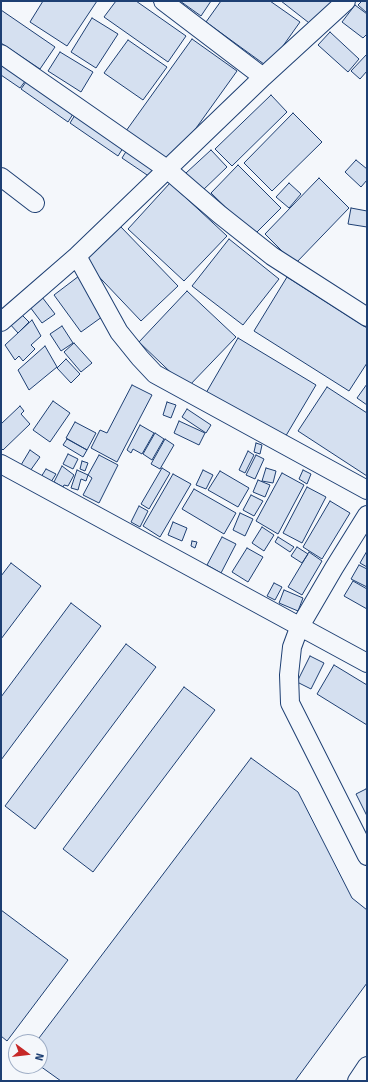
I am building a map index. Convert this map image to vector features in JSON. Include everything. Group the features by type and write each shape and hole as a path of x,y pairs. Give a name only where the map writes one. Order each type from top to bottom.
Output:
{"street":[{"path":"163,1 263,76"},
{"path":"1,322 77,256 168,170 198,138 263,76 346,1"},
{"path":"1,54 168,170 219,214 272,256 367,317"},
{"path":"1,177 35,203"},
{"path":"77,256 119,332 155,374 367,490"},
{"path":"1,464 299,628 367,663"},
{"path":"367,515 299,628 292,647 290,668 290,703 367,856"},
{"path":"357,1081 367,1066"}],"building":[{"path":"43,1 97,1 67,46 30,22"},
{"path":"116,1 136,1 186,36 168,62 104,17"},
{"path":"180,1 211,1 201,16"},
{"path":"221,1 270,1 300,22 268,67 206,22"},
{"path":"281,1 333,1 313,26"},
{"path":"362,1 367,1 367,13 358,5"},
{"path":"355,5 367,14 367,34 363,38 342,22"},
{"path":"1,10 55,47 40,69 1,43"},
{"path":"92,18 118,34 96,68 71,52"},
{"path":"330,32 359,59 348,72 318,45"},
{"path":"192,39 237,71 171,163 126,131"},
{"path":"128,40 167,67 143,100 104,73"},
{"path":"60,52 93,72 81,92 48,71"},
{"path":"367,54 367,71 360,79 351,71"},
{"path":"1,62 26,80 20,88 1,75"},
{"path":"26,82 73,114 68,122 21,89"},
{"path":"271,95 287,112 232,166 215,149"},
{"path":"293,113 322,142 272,191 244,163"},
{"path":"75,115 123,148 118,156 70,123"},
{"path":"127,150 155,169 150,177 122,158"},
{"path":"211,150 227,167 202,191 186,173"},
{"path":"356,160 367,169 367,180 361,187 345,172"},
{"path":"238,165 281,208 254,235 211,193"},
{"path":"319,178 349,208 295,264 265,234"},
{"path":"170,183 227,236 184,281 128,229"},
{"path":"289,183 301,194 289,208 276,197"},
{"path":"351,208 367,211 367,227 348,224"},
{"path":"120,226 178,286 141,321 84,261"},
{"path":"229,239 279,279 243,325 192,286"},
{"path":"79,276 106,314 81,332 54,295"},
{"path":"287,277 367,328 367,363 349,391 254,331"},
{"path":"187,291 236,337 187,388 139,342"},
{"path":"42,297 55,314 42,323 30,307"},
{"path":"20,313 29,322 18,333 9,323"},
{"path":"32,320 41,336 31,345 35,349 23,361 19,356 15,360 5,345"},
{"path":"62,326 73,343 61,351 50,334"},
{"path":"238,338 316,385 284,439 206,393"},
{"path":"74,343 92,363 81,372 64,352"},
{"path":"45,346 57,367 29,390 18,370"},
{"path":"66,359 80,374 71,383 57,368"},
{"path":"367,384 367,405 357,398"},
{"path":"132,385 152,395 117,462 91,448 100,430 107,433"},
{"path":"327,387 367,413 367,476 298,431"},
{"path":"53,401 70,413 50,442 33,430"},
{"path":"167,402 176,405 171,418 163,415"},
{"path":"20,406 24,411 21,414 30,424 3,450 1,448 1,424"},
{"path":"187,409 211,425 206,433 182,417"},
{"path":"179,421 205,433 199,445 174,433"},
{"path":"75,422 96,433 87,450 66,438"},
{"path":"140,425 154,433 142,454 133,449 131,453 127,450"},
{"path":"155,433 164,439 152,460 143,454"},
{"path":"67,439 87,450 83,457 63,445"},
{"path":"165,439 174,445 160,469 151,464"},
{"path":"256,443 262,445 260,454 254,452"},
{"path":"30,450 40,457 30,471 21,465"},
{"path":"248,451 254,455 245,473 239,470"},
{"path":"68,454 78,459 73,469 63,464"},
{"path":"99,455 118,465 99,503 83,495 92,478 88,475"},
{"path":"256,455 264,459 255,479 246,475"},
{"path":"82,461 88,463 85,471 80,469"},
{"path":"62,466 74,475 68,486 64,485 63,487 54,482"},
{"path":"162,468 170,473 149,509 141,504"},
{"path":"266,468 276,471 273,483 262,481"},
{"path":"46,469 56,474 51,482 41,477"},
{"path":"77,470 88,475 86,481 81,479 78,490 71,488"},
{"path":"203,470 213,475 206,489 196,485"},
{"path":"303,470 311,474 307,484 299,479"},
{"path":"220,471 249,488 238,507 208,490"},
{"path":"282,473 304,485 278,534 256,521"},
{"path":"173,474 191,484 160,537 143,526"},
{"path":"258,480 270,485 265,497 253,492"},
{"path":"307,487 326,497 302,543 283,533"},
{"path":"194,489 236,513 224,534 182,509"},
{"path":"251,495 263,501 254,516 243,510"},
{"path":"330,501 350,513 322,559 303,547"},
{"path":"139,506 148,511 140,527 131,522"},
{"path":"240,513 253,519 245,536 233,530"},
{"path":"173,522 187,528 182,541 168,535"},
{"path":"262,527 274,535 264,551 252,543"},
{"path":"222,537 236,544 221,573 207,565"},
{"path":"278,537 294,547 290,552 275,542"},
{"path":"192,541 197,542 195,548 191,546"},
{"path":"297,547 308,554 302,563 291,556"},
{"path":"247,548 263,557 248,582 232,572"},
{"path":"367,551 367,567 360,563"},
{"path":"309,552 322,561 302,595 288,587"},
{"path":"11,563 41,586 1,639 1,576"},
{"path":"359,565 367,569 367,587 351,579"},
{"path":"353,581 367,589 367,609 344,596"},
{"path":"274,583 282,587 275,600 267,596"},
{"path":"284,590 303,598 298,611 279,603"},
{"path":"71,603 101,626 1,760 1,697"},
{"path":"126,644 156,667 35,829 5,806"},
{"path":"310,656 324,663 311,689 297,682"},
{"path":"334,665 367,685 367,725 317,694"},
{"path":"184,687 215,710 93,872 63,849"},
{"path":"251,758 298,792 352,898 367,910 367,983 295,1081 61,1081 48,1072 48,1034 42,1034"},
{"path":"366,789 367,790 367,816 356,794"},
{"path":"1,910 68,960 12,1034 8,1034 7,1041 1,1036"}]}
